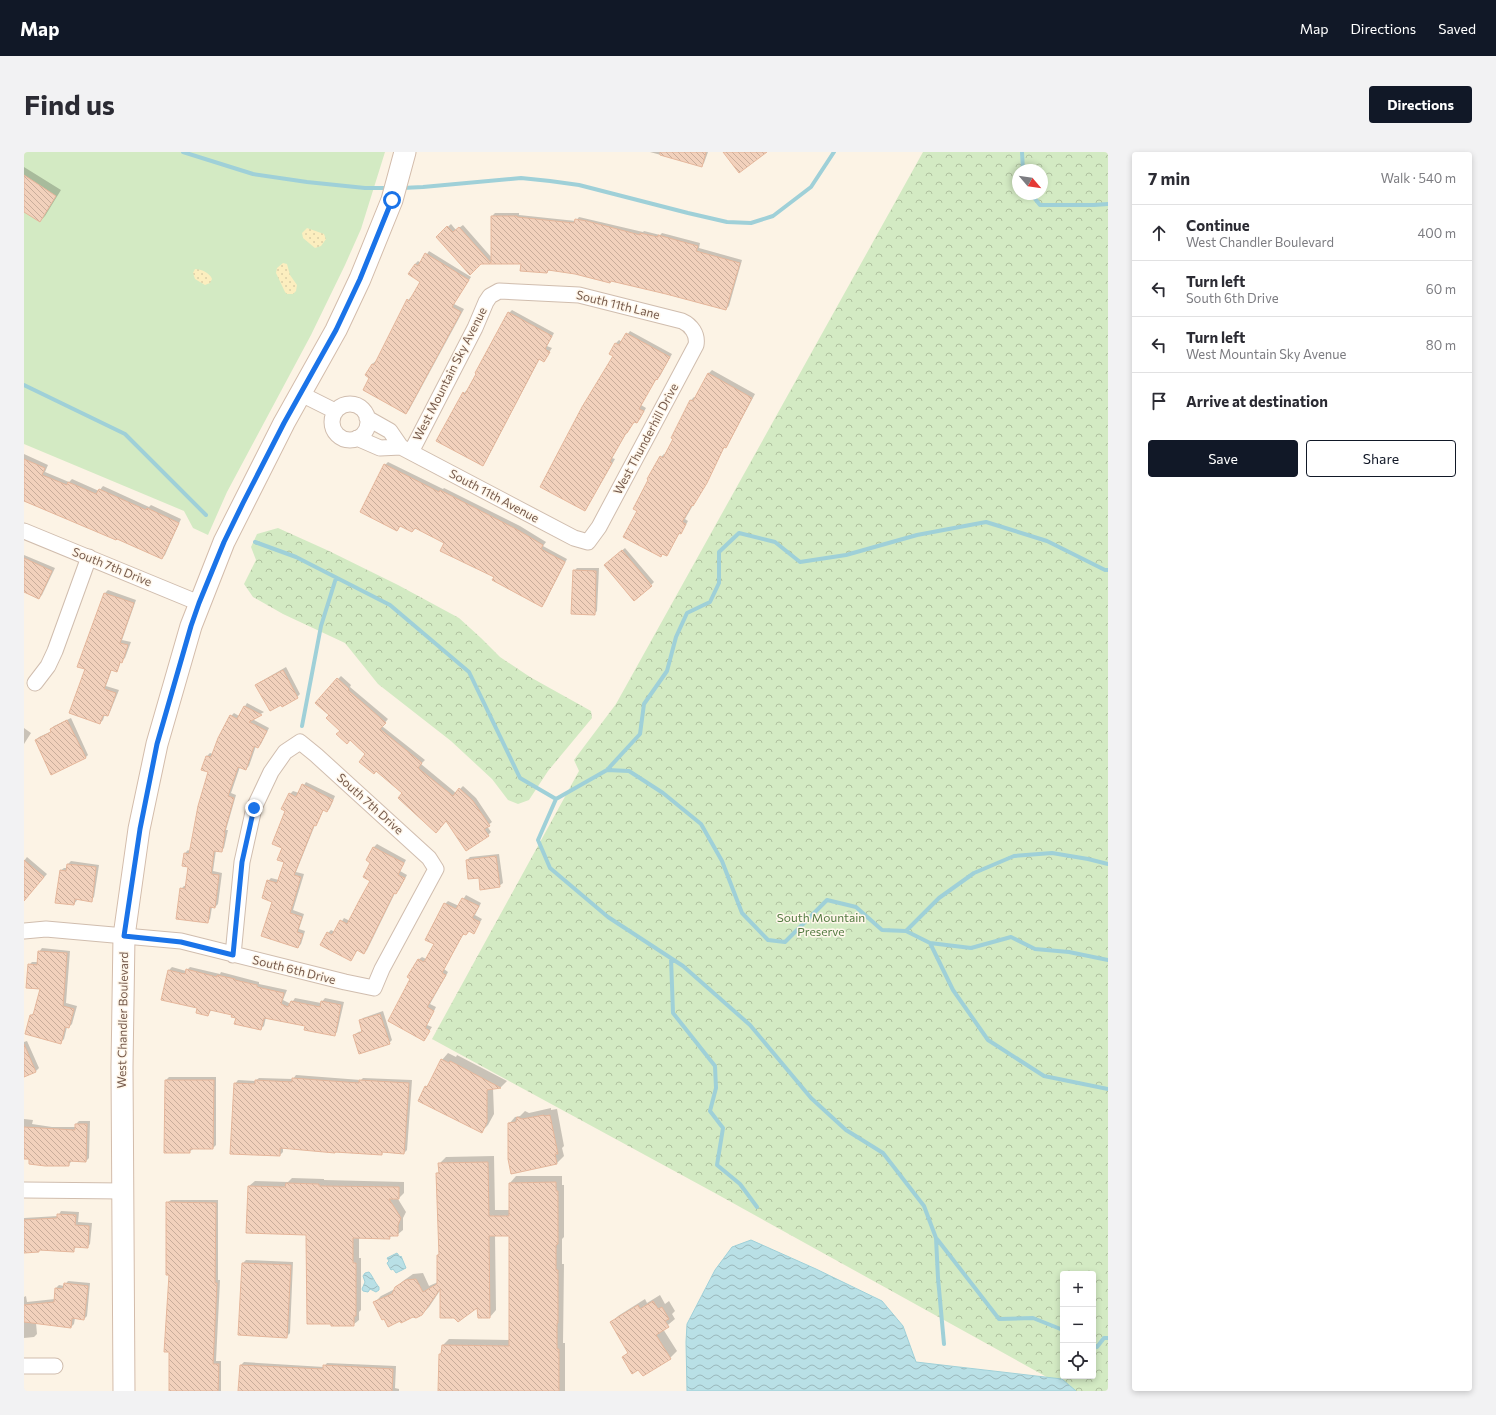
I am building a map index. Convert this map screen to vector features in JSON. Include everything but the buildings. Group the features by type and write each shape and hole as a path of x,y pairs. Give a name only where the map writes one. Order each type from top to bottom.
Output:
{"main road":[{"name":"West Chandler Boulevard","path":"124,1391 122,1066 124,936 140,829 157,744 191,626 228,533 284,423 336,330 360,279 392,200 404,159"}],"street":[{"name":"South 11th Lane","path":"490,296 499,291 579,295 682,321 688,324 695,333"},
{"name":"West Mountain Sky Avenue","path":"406,449 475,328 490,296"},
{"name":"West Thunderhill Drive","path":"588,542 599,527 696,345 695,333"},
{"path":"301,394 334,411 331,422 336,433 345,439 357,438 380,448 406,449"},
{"name":"South 11th Avenue","path":"334,411 343,405 353,404 362,409 367,418 390,431 406,449 574,538 588,542"},
{"path":"357,438 364,432 368,423 367,418"},
{"name":"South 7th Drive","path":"24,531 199,603"},
{"path":"35,684 48,666 55,651 89,558"},
{"name":"South 7th Drive","path":"233,955 242,862 254,808 271,772 285,752 300,742 429,858 436,869 382,969 374,988"},
{"name":"South 6th Drive","path":"24,931 46,929 181,942 374,988"},
{"path":"24,1190 123,1191"},
{"path":"24,1366 55,1366"}],"green space":[{"path":"24,152 385,152 361,229 345,265 311,335 227,492 208,535 193,528 184,511 24,444"},
{"name":"South Mountain Preserve","path":"923,152 1108,152 1108,1391 1072,1391 713,1192 432,1039 579,771 574,760 616,704"},
{"path":"278,528 398,585 459,618 500,657 530,677 591,711 592,718 548,771 529,800 518,804 508,800 492,779 451,741 378,684 345,643 283,614 253,597 244,584 256,560 251,547 257,534"}],"sand":[{"path":"307,228 324,234 326,239 321,246 315,248 303,238 302,233"},
{"path":"283,263 287,264 290,275 297,285 296,291 293,294 287,294 285,292 276,273 277,268"},
{"path":"195,269 207,273 212,279 210,283 205,285 195,279 193,273"}],"water":[{"path":"751,1240 882,1301 903,1326 916,1362 1062,1379 1076,1391 687,1391 687,1324 715,1270 732,1247"},
{"path":"397,1253 400,1257 401,1256 406,1268 396,1273 393,1269 391,1270 387,1263 389,1261 387,1258"},
{"path":"369,1272 379,1287 379,1290 376,1292 370,1289 368,1292 363,1291 362,1289 365,1282 363,1276 365,1273"}],"waterway":[{"path":"183,152 253,174 307,182 365,188 389,188"},
{"path":"402,188 521,178 579,185 727,222 751,223 773,216 811,187 834,152"},
{"path":"1022,152 1023,164"},
{"path":"1036,200 1040,205 1108,204"},
{"path":"24,385 125,434 206,515"},
{"path":"607,770 640,734 644,704 667,671 676,637 687,613 710,602 719,583 719,552 739,533 775,542 800,562 846,555 917,535 986,522 1047,541 1105,570 1108,570"},
{"path":"255,542 296,557 390,605 469,672 520,778 556,799 538,840 550,868 608,917 683,966 750,1025 811,1098 846,1130 883,1153 924,1206 936,1238 944,1344"},
{"path":"302,726 321,626 336,578"},
{"path":"556,799 607,770 629,771 663,793 701,824 722,861 742,913 768,940 785,942 827,900 856,907 882,930 906,931 939,898 974,873 1014,856 1052,853 1108,864"},
{"path":"906,931 930,943 971,948 1011,937 1035,949 1069,952 1108,960"},
{"path":"930,943 953,990 988,1040 1044,1076 1108,1089"},
{"path":"671,958 673,1013 715,1066 716,1088 710,1111 723,1128 717,1165 740,1184 757,1207"},
{"path":"937,1239 999,1319 1033,1318 1060,1329"},
{"path":"1096,1346 1104,1338 1108,1338"}],"route":[{"path":"254,808 242,862 233,955 181,942 157,938 124,936 140,829 157,744 199,603 224,542 243,503 284,423 336,330 360,279 392,200"}]}
